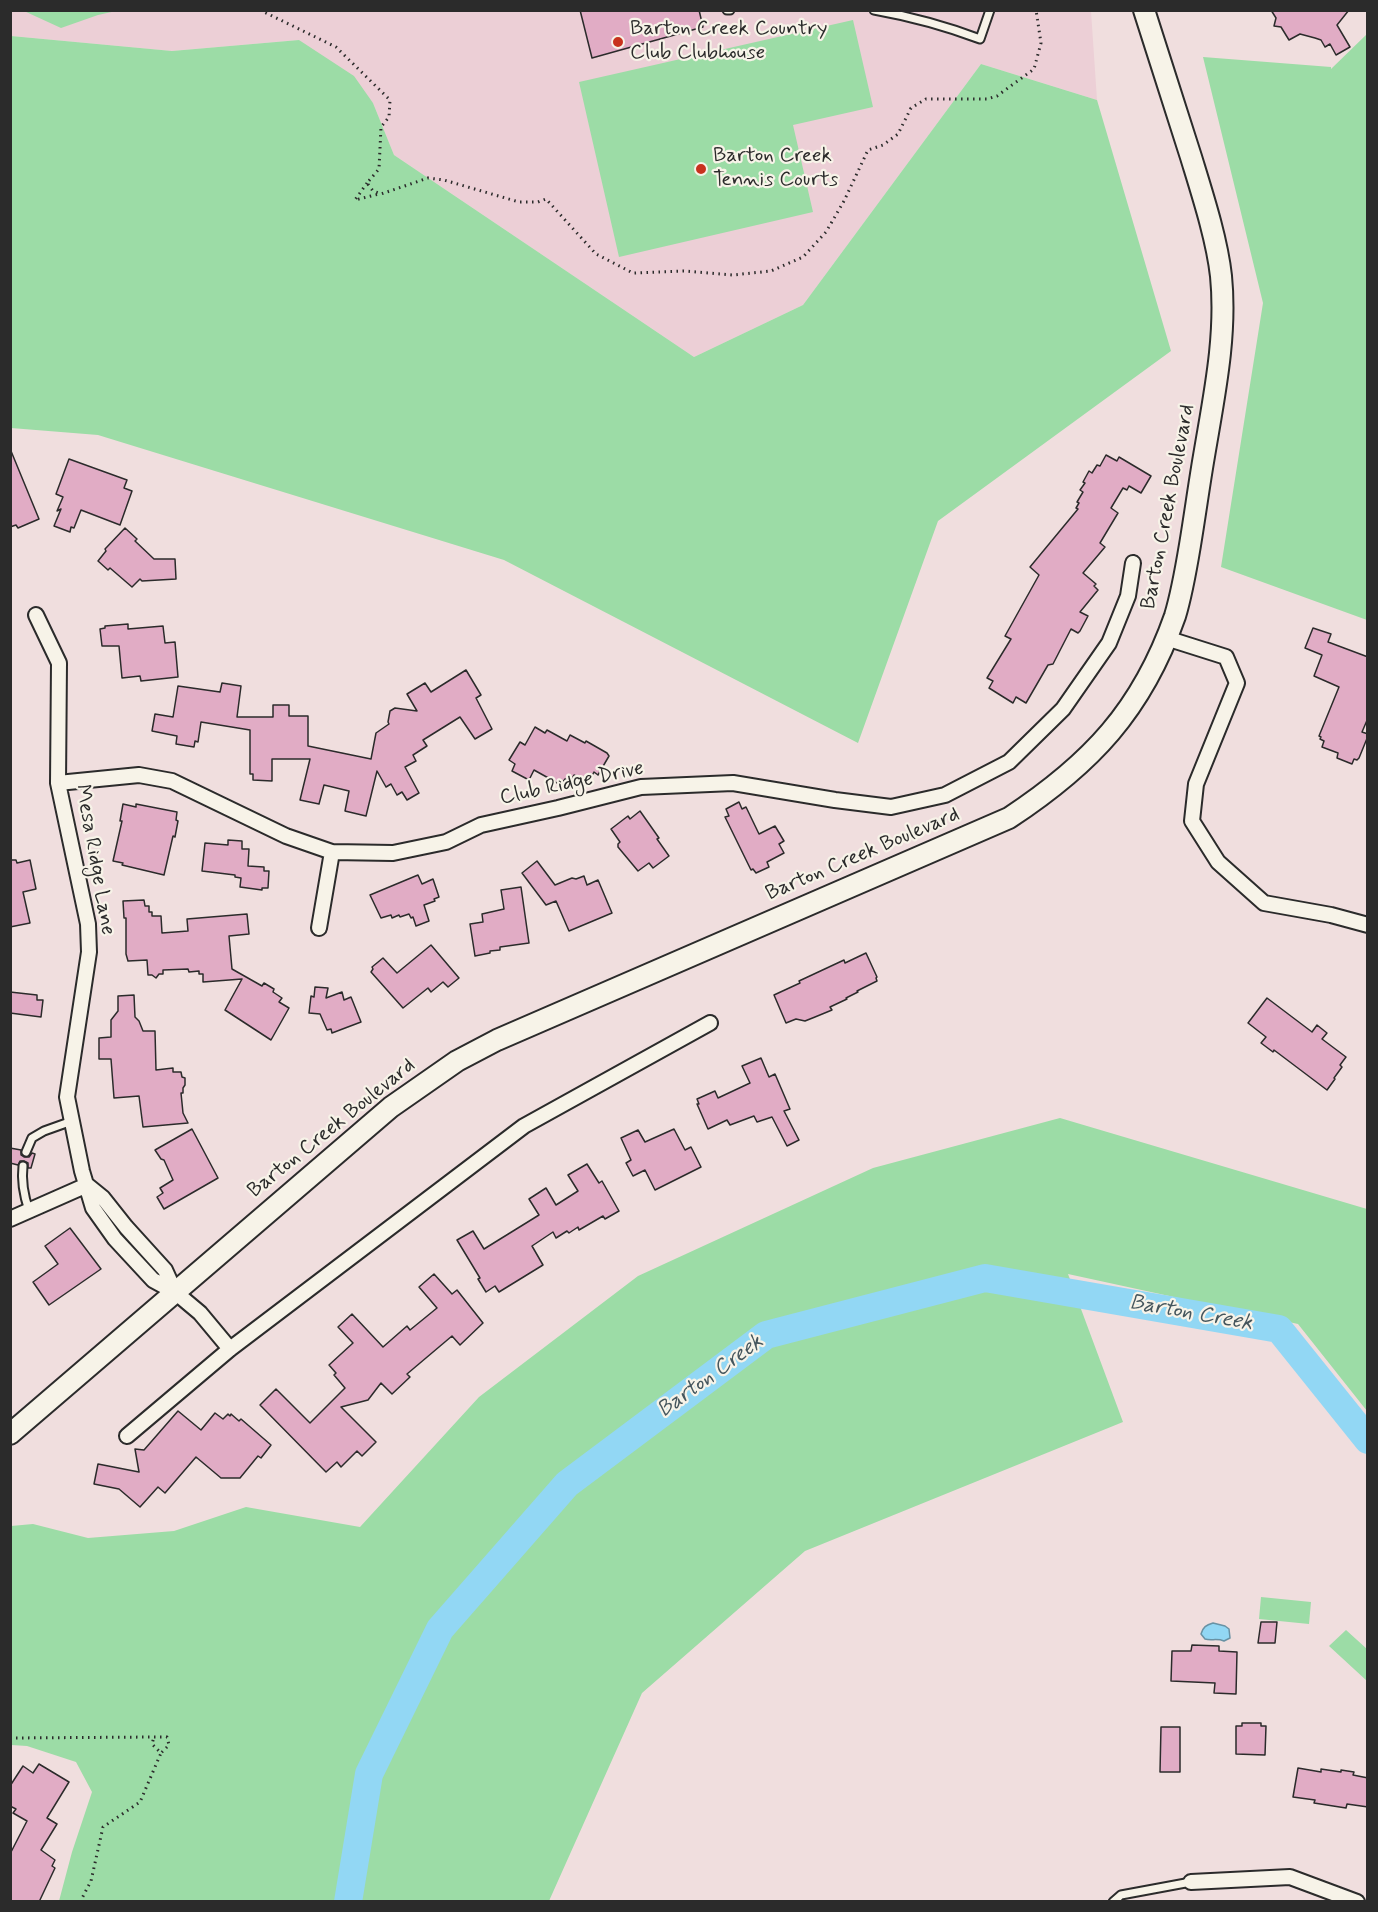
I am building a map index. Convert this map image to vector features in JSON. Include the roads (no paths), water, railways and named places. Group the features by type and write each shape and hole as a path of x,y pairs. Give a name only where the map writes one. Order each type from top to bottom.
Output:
{"street":[{"name":"Barton Creek Boulevard","path":"10,1434 391,1107 457,1061 497,1040 1009,818 1062,780 1088,758 1114,730 1138,696 1151,672 1175,614 1185,574 1219,364 1223,318 1221,274 1202,195 1144,10"},
{"name":"Club Ridge Drive","path":"58,783 140,775 172,781 286,836 332,852 393,853 446,842 481,825 641,787 733,783 891,807 945,795 1009,762 1063,709 1109,643 1128,597 1133,563"},
{"name":"Mesa Ridge Lane","path":"36,615 59,663 58,783 88,924 88,952 67,1097 87,1185"},
{"path":"1166,638 1226,657 1237,683 1196,784 1192,821 1218,862 1264,903 1331,915 1368,926"},
{"path":"319,928 332,852"},
{"path":"127,1436 230,1349 524,1126 710,1023"},
{"path":"10,1219 87,1185 103,1198 165,1270 175,1292 200,1313 230,1349"},
{"path":"1191,1882 1290,1877 1357,1902"}],"lane":[{"path":"874,10 914,17 980,39 990,10"},
{"path":"27,1152 33,1138 44,1131 72,1121"},
{"path":"23,1166 23,1191 29,1211"},
{"path":"1113,1902 1121,1895 1191,1882"}],"water":[{"path":"1213,1623 1229,1629 1230,1638 1224,1641 1205,1639 1201,1634 1203,1630"}],"waterway":[{"name":"Barton Creek","path":"348,1902 369,1774 440,1629 567,1484 766,1335 985,1278 1279,1329 1368,1440"}],"place":[{"name":"Barton Creek Country Club Clubhouse","path":"618,42"},
{"name":"Barton Creek Tennis Courts","path":"701,169"}]}
